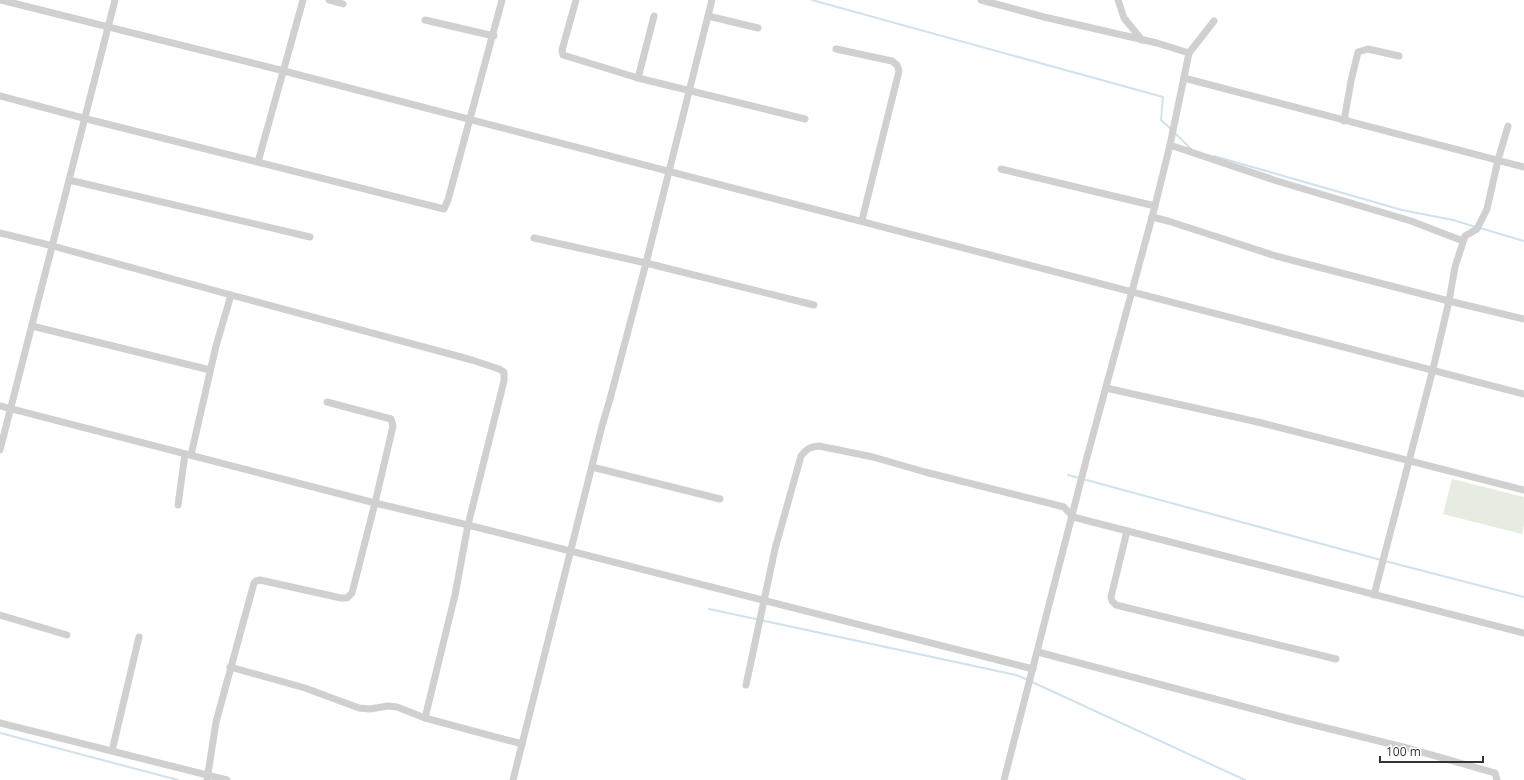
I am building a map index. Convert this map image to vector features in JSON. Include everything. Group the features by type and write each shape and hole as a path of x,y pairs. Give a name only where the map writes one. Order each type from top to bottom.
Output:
{"street":[{"path":"1,0 284,71 773,199 862,220 1131,292 1433,369 1524,394"},
{"path":"0,450 53,246 83,118 115,0"},
{"path":"258,162 303,0"},
{"path":"329,0 343,4"},
{"path":"0,96 444,210 494,36 502,0"},
{"path":"576,0 562,50 563,55 638,78 805,119"},
{"path":"513,780 602,426 646,263 712,0"},
{"path":"981,0 1189,53"},
{"path":"1118,0 1124,18 1142,40"},
{"path":"638,78 654,16"},
{"path":"708,16 758,28"},
{"path":"426,20 494,36"},
{"path":"1004,780 1087,457 1155,206 1170,145 1189,53 1214,21"},
{"path":"836,49 892,61 897,65 899,71 862,220"},
{"path":"1344,121 1358,52 1368,49 1399,56"},
{"path":"1184,78 1524,167"},
{"path":"1374,595 1433,369 1449,301 1455,267 1463,241 1470,232 1477,229 1487,209 1498,160 1508,126"},
{"path":"1170,145 1277,181 1411,221 1463,241"},
{"path":"1001,169 1155,206"},
{"path":"69,180 310,237"},
{"path":"1152,217 1276,256 1524,319"},
{"path":"0,233 53,246 472,360 504,372 504,381 468,525 455,595 425,718"},
{"path":"534,238 646,263 814,305"},
{"path":"178,505 188,454 231,295"},
{"path":"32,326 210,370"},
{"path":"1106,388 1262,424 1524,490"},
{"path":"207,778 216,722 254,583 260,580 341,598 348,598 352,594 393,426 391,419 327,402"},
{"path":"0,406 375,503 468,525 1033,669"},
{"path":"746,685 775,549 801,456 810,447 819,446 873,457 925,472 1064,507 1072,517 1524,633"},
{"path":"592,467 720,499"},
{"path":"1127,531 1111,597 1112,601 1116,605 1336,659"},
{"path":"0,615 67,635"},
{"path":"112,751 139,637"},
{"path":"1038,652 1290,719 1419,751 1495,773 1497,780"},
{"path":"230,667 305,688 359,708 370,710 388,706 397,707 425,718 522,744"},
{"path":"0,723 112,751 207,778 227,780"}],"shaded area":[{"path":"1452,479 1524,497 1524,525 1522,534 1443,514"}],"waterway":[{"path":"812,0 1163,97 1161,120 1171,129"},
{"path":"1174,132 1192,150"},
{"path":"1214,156 1402,210 1453,220 1476,227"},
{"path":"1480,228 1524,241"},
{"path":"1068,475 1381,560"},
{"path":"1385,561 1524,597"},
{"path":"709,609 1016,675 1028,680"},
{"path":"1032,682 1245,780"},
{"path":"0,733 178,780"}]}
